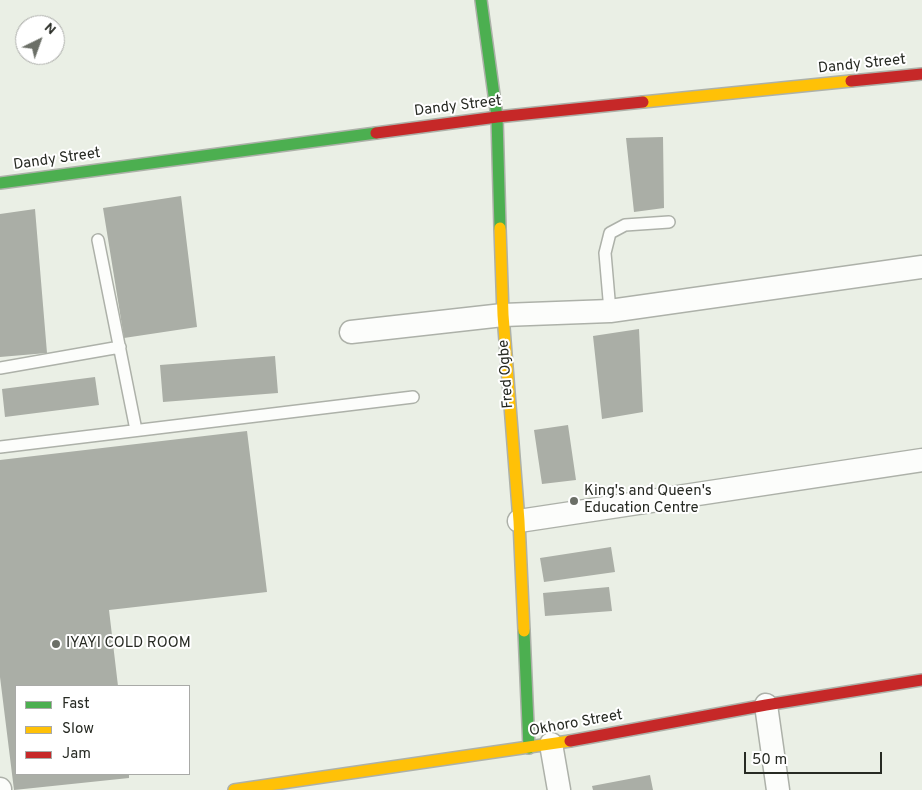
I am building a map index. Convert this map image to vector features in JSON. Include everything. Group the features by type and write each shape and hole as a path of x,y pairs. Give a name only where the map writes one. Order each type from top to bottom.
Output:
{"street":[{"name":"Fred Ogbe","path":"481,0 497,117 503,315 519,521 529,748"},
{"name":"Dandy Street","path":"0,183 497,117 922,74"},
{"path":"351,332 503,315 610,311 922,267"},
{"path":"519,521 922,460"},
{"name":"Okhoro Street","path":"234,790 348,781 766,705 922,680"},
{"path":"766,705 778,790"},
{"path":"551,744 560,790"}],"lane":[{"path":"610,311 605,253 610,233 625,225 670,222"},
{"path":"98,240 136,430"},
{"path":"0,368 120,347"},
{"path":"0,447 413,397"}],"building":[{"path":"663,137 664,208 634,212 626,138"},
{"path":"181,196 197,327 124,338 103,208"},
{"path":"35,209 47,353 0,357 0,214"},
{"path":"639,329 643,412 602,419 593,336"},
{"path":"275,356 278,393 163,402 160,365"},
{"path":"95,377 99,405 5,417 2,389"},
{"path":"568,425 576,480 542,484 534,430"},
{"name":"IYAYI COLD ROOM","path":"247,431 267,592 109,610 118,685 15,685 15,775 129,775 129,778 14,790 0,677 0,460"},
{"path":"611,547 615,572 544,582 540,558"},
{"path":"609,587 612,611 545,616 543,593"},
{"path":"650,775 653,790 593,790 592,786"}],"traffic: fast":[{"path":"481,0 497,117 500,228"},
{"path":"0,183 376,133"},
{"path":"524,631 529,748"}],"traffic: slow":[{"path":"643,102 851,81"},
{"path":"500,228 503,315 519,521 524,631"},
{"path":"234,790 570,741"}],"traffic: jam":[{"path":"851,81 922,74"},
{"path":"376,133 497,117 643,102"},
{"path":"570,741 766,705 922,680"}],"place":[{"name":"King's and Queen's Education Centre","path":"574,501"},
{"name":"IYAYI COLD ROOM","path":"56,644"}]}
